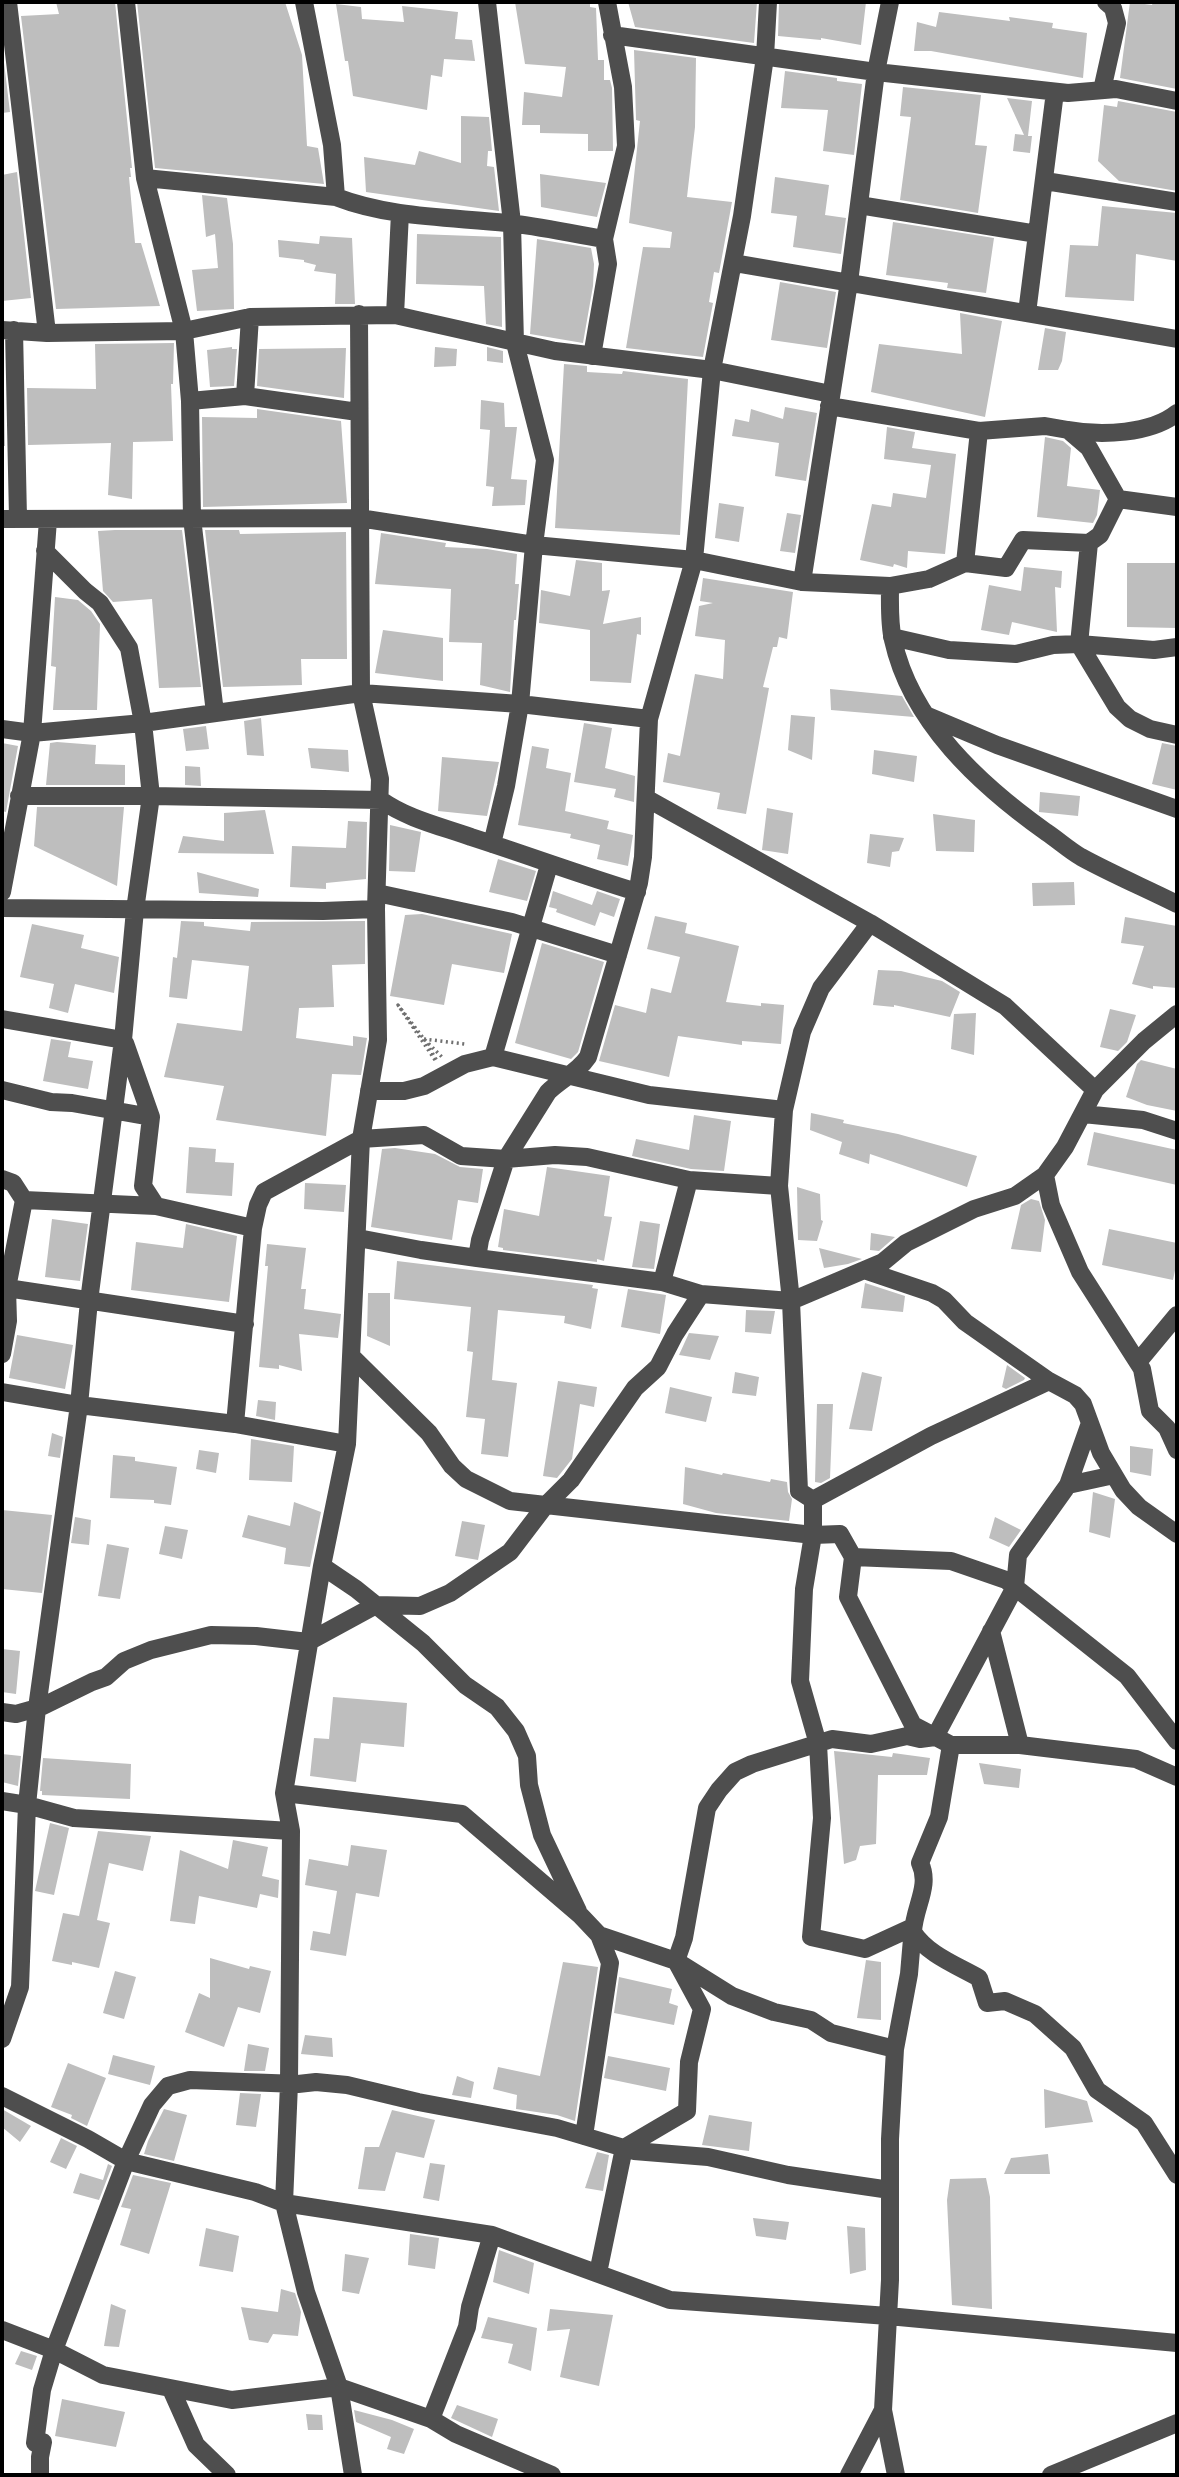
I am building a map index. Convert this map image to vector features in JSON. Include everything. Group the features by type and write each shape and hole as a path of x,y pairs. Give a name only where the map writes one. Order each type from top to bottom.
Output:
{"street":[{"path":"8,2 47,333"},
{"path":"126,2 145,178 184,331 190,401 192,518 215,713"},
{"path":"304,2 332,145 336,197"},
{"path":"487,2 512,223 515,343 545,460 534,545 520,704 506,786 492,844"},
{"path":"592,356 608,264 604,239 626,146 623,87 607,2"},
{"path":"477,1258 480,1240 506,1159 548,1092 582,1066 588,1056 637,892 643,857 649,719 694,560 712,370 734,263 765,57 768,2"},
{"path":"802,582 849,282 876,72 890,2"},
{"path":"1102,90 1116,23 1113,8 1106,2"},
{"path":"612,35 876,72 1055,92 1083,93 1116,89 1177,101"},
{"path":"1027,313 1055,92"},
{"path":"145,178 336,197 400,213 512,223 604,239"},
{"path":"1045,181 1177,202"},
{"path":"859,205 1037,234"},
{"path":"396,316 400,213"},
{"path":"734,263 1177,339"},
{"path":"353,2475 339,2387 306,2292 284,2203 289,2084 291,1831 284,1793 308,1642 347,1444 361,1139 379,1040 377,901 381,800 380,779 361,692 359,314"},
{"path":"1118,499 1100,535 1089,543 1023,540 1006,568 965,563 929,579 890,586 802,582 694,560 534,545 359,518 10,518 8,330 47,333 184,331 250,317 359,314 396,316 515,343 592,356 712,370 830,400 979,430 1045,426 1088,434 1107,434 1150,426 1177,413"},
{"path":"245,396 250,317"},
{"path":"190,401 245,396 358,412"},
{"path":"1068,429 1089,448 1118,499"},
{"path":"965,563 979,430"},
{"path":"1118,499 1177,507"},
{"path":"2,892 6,844 32,733 48,520"},
{"path":"1089,543 1079,644 1117,708 1150,729 1177,735"},
{"path":"2,2039 20,1987 27,1805 37,1708 79,1405 89,1301 124,1040 135,910 151,796 144,723 129,648 100,603 45,551"},
{"path":"890,586 892,637 899,662 926,715 974,775 1012,808 1080,856 1177,904"},
{"path":"892,637 949,650 1016,654 1053,645 1079,644 1154,650 1177,647"},
{"path":"2,729 32,733 144,723 361,692 520,704 649,719"},
{"path":"926,715 997,745 1177,809"},
{"path":"19,796 381,800 398,812 549,865 637,892"},
{"path":"646,798 870,923 1005,1006 1095,1090"},
{"path":"494,1057 533,929 549,865"},
{"path":"2,908 323,911 377,901 479,914 618,956"},
{"path":"813,1500 799,1491 791,1301 779,1186 784,1110 802,1032 821,988 870,923"},
{"path":"358,1238 421,1250 662,1282 701,1294 791,1301 883,1262 906,1243 963,1214 1015,1196 1045,1175 1065,1147 1095,1090 1144,1041 1177,1014"},
{"path":"2,1019 124,1040"},
{"path":"124,1040 151,1117 143,1186 156,1206"},
{"path":"369,1091 424,1086 465,1064 494,1057 570,1074 621,1090 784,1110"},
{"path":"2,1090 51,1102 72,1103 151,1117"},
{"path":"1083,1114 1143,1120 1177,1132"},
{"path":"235,1424 253,1228 264,1192 361,1139 424,1135 461,1156 506,1159 555,1155 587,1157 689,1180 779,1186"},
{"path":"1045,1175 1051,1205 1080,1272 1138,1362 1145,1377 1150,1411 1167,1428 1177,1450"},
{"path":"2,1179 13,1183 24,1199 7,1288 8,1321 2,1354"},
{"path":"662,1282 689,1180"},
{"path":"24,1199 156,1206 253,1228"},
{"path":"864,1269 932,1293 944,1300 965,1322 1049,1381 1075,1395 1083,1404 1101,1453 1123,1490 1139,1507 1177,1534"},
{"path":"7,1288 245,1324"},
{"path":"2,1712 16,1714 37,1708 106,1677 124,1661 151,1650 211,1635 256,1636 308,1642 376,1605 420,1606 450,1593 510,1552 545,1506 572,1480 635,1388 658,1367 675,1334 701,1294"},
{"path":"1138,1362 1177,1315"},
{"path":"351,1356 429,1433 452,1466 466,1479 510,1501 813,1535 840,1534 853,1557 848,1597 913,1725 943,1741"},
{"path":"813,1500 931,1436 1049,1381"},
{"path":"2,1392 79,1405 235,1424 347,1444"},
{"path":"1090,1423 1068,1485 1018,1555 1015,1587 991,1631 943,1741 939,1817 920,1863 925,1873 925,1883 916,1906 912,1932 918,1941 979,1978 987,2003 1005,2001 1035,2014 1073,2048 1097,2091 1144,2123 1177,2175"},
{"path":"1068,1485 1114,1475"},
{"path":"813,1500 813,1535 804,1588 800,1681 818,1744 822,1818 811,1937 864,1949 913,1927"},
{"path":"853,1557 951,1561 1006,1580 1127,1676 1177,1741"},
{"path":"322,1566 424,1643 465,1685 497,1707 516,1731 527,1756 529,1785 542,1835 581,1916"},
{"path":"991,1631 1020,1745"},
{"path":"598,2273 624,2148 687,2111 690,2062 702,2009 676,1961 684,1938 707,1808 735,1772 832,1739 871,1744 907,1736 943,1741 1020,1745 1136,1759 1177,1777"},
{"path":"284,1793 462,1814 581,1916 599,1935 610,1963 584,2136"},
{"path":"2,1801 74,1818 291,1831"},
{"path":"895,2475 883,2410 890,2190 895,2049 909,1974 913,1927"},
{"path":"599,1935 676,1961 732,1996 774,2012 811,2020 831,2033 895,2049"},
{"path":"40,2475 43,2442 35,2443 42,2390 54,2350 126,2161 152,2105 168,2086 190,2080 346,2085 418,2102 557,2128 648,2153 708,2157 788,2175 890,2190"},
{"path":"2,2096 126,2161 255,2192 284,2203 492,2235 670,2300 888,2316 1177,2343"},
{"path":"431,2419 467,2328 470,2306 492,2235"},
{"path":"2,2330 54,2350 103,2375 232,2400 339,2387 431,2419 456,2434 552,2475"},
{"path":"171,2389 196,2445 227,2475"},
{"path":"849,2475 883,2410"},
{"path":"1051,2475 1177,2423"}],"path":[{"path":"398,1005 424,1039 445,1074 413,1028 398,1005"}],"building":[{"path":"56,2 115,2 132,168 129,177 135,243 141,243 160,306 56,309 21,16 59,14"},
{"path":"137,2 285,2 302,55 307,146 318,148 324,184 155,168"},
{"path":"515,2 590,2 590,7 596,8 598,60 604,60 604,80 610,80 612,88 613,151 588,151 588,134 540,133 540,125 522,125 524,92 562,97 566,67 525,64"},
{"path":"628,2 757,2 754,43 635,27"},
{"path":"779,2 866,2 861,45 821,38 778,36"},
{"path":"1130,2 1152,5 1153,2 1177,2 1177,89 1120,78"},
{"path":"336,4 361,7 362,19 404,22 402,6 458,12 455,39 472,40 475,61 444,59 442,77 431,75 427,110 353,96"},
{"path":"939,12 1010,21 1009,17 1053,23 1052,28 1087,33 1083,78 931,51 914,51 917,22 936,27"},
{"path":"2,46 10,112 2,113"},
{"path":"634,50 696,58 695,127 687,197 732,202 719,273 714,272 709,302 713,303 703,357 626,348 643,247 670,248 672,232 629,223 640,121 636,120"},
{"path":"785,71 862,84 854,155 823,151 828,110 781,108"},
{"path":"903,87 981,95 975,145 987,146 978,213 900,200 911,117 900,116"},
{"path":"1007,98 1032,101 1028,136 1032,136 1030,153 1013,151 1015,134 1024,135"},
{"path":"1118,101 1177,112 1177,191 1119,181 1098,161 1104,105 1117,107"},
{"path":"461,116 489,117 492,151 488,151 487,166 494,167 499,211 366,192 364,157 415,165 419,151 461,163"},
{"path":"17,172 31,298 2,301 2,175"},
{"path":"540,174 606,183 597,217 541,207"},
{"path":"775,177 829,185 825,215 846,218 841,254 793,247 797,216 771,213"},
{"path":"202,195 227,198 233,244 234,309 197,311 192,270 218,268 215,234 206,237"},
{"path":"1102,206 1177,213 1177,261 1136,254 1134,301 1065,297 1070,245 1098,246"},
{"path":"893,222 994,238 986,293 947,288 948,283 886,275"},
{"path":"417,234 501,237 502,327 486,324 484,286 416,284"},
{"path":"320,236 352,238 355,304 335,304 336,274 314,271 316,265 304,260 279,257 278,240 319,244"},
{"path":"537,239 591,248 594,264 593,286 583,343 530,334"},
{"path":"780,282 836,292 827,348 771,340"},
{"path":"960,313 1002,321 985,417 871,392 879,344 962,354"},
{"path":"1045,328 1066,332 1058,370 1038,370"},
{"path":"174,343 171,384 173,441 133,442 132,499 108,495 111,443 28,445 27,388 96,389 95,344"},
{"path":"232,347 237,349 234,386 210,387 207,350"},
{"path":"435,347 457,349 456,366 434,367"},
{"path":"487,347 503,351 503,363 487,361"},
{"path":"346,348 344,398 257,386 259,349"},
{"path":"564,364 587,366 587,372 622,374 623,371 688,379 680,535 555,528"},
{"path":"4,388 5,446 2,446"},
{"path":"481,400 504,403 505,427 517,427 511,479 527,480 525,505 492,506 494,487 486,486 490,430 480,429"},
{"path":"785,407 817,413 806,481 775,476 779,443 732,436 735,419 749,422 751,409 783,419"},
{"path":"257,409 341,421 347,503 203,507 202,417 257,418"},
{"path":"887,427 915,432 912,448 956,454 945,554 908,551 907,568 860,560 872,504 891,507 893,493 926,498 931,465 884,459"},
{"path":"1045,437 1063,441 1071,448 1067,486 1100,490 1097,515 1093,523 1037,517"},
{"path":"719,503 744,507 739,542 715,538"},
{"path":"787,513 801,515 795,553 780,551"},
{"path":"182,530 201,687 159,688 152,599 113,602 103,591 98,531"},
{"path":"205,530 239,530 240,534 346,532 347,659 301,659 302,685 223,687"},
{"path":"381,533 446,543 445,547 517,554 515,584 519,584 510,692 480,685 482,643 449,642 451,589 375,584"},
{"path":"576,560 602,563 602,591 610,590 603,624 641,617 641,635 637,634 631,683 590,681 590,630 539,623 541,590 570,596"},
{"path":"1127,563 1177,563 1177,628 1127,627"},
{"path":"1024,567 1062,571 1061,588 1055,587 1057,632 1012,622 1009,635 981,630 989,585 1021,591"},
{"path":"703,578 793,592 787,639 779,637 777,647 773,647 763,687 769,688 746,814 717,809 720,793 663,782 668,753 680,756 695,674 723,679 725,640 695,636 699,606 713,603 700,601"},
{"path":"55,597 78,600 91,611 100,624 97,710 53,710 56,667 51,666"},
{"path":"383,630 443,638 443,681 375,673"},
{"path":"830,689 902,696 914,717 831,710"},
{"path":"791,715 815,717 812,760 788,750"},
{"path":"261,718 264,756 247,755 244,721"},
{"path":"584,723 612,728 605,768 635,776 634,802 614,797 616,789 574,782"},
{"path":"206,726 209,749 186,751 183,729"},
{"path":"2,743 18,746 6,812 2,811"},
{"path":"50,743 96,745 95,764 125,765 125,785 46,785"},
{"path":"1162,743 1177,746 1177,790 1152,784"},
{"path":"532,746 549,749 546,768 571,773 565,811 609,821 607,829 633,835 628,866 597,859 600,845 570,838 571,834 518,825"},
{"path":"308,748 348,750 349,772 311,768"},
{"path":"874,750 917,756 914,782 872,774"},
{"path":"442,757 499,762 487,816 438,811"},
{"path":"185,766 200,767 201,786 185,785"},
{"path":"1040,792 1080,796 1078,816 1039,812"},
{"path":"37,807 124,807 117,886 34,846"},
{"path":"767,808 793,813 788,854 762,850"},
{"path":"265,810 274,854 178,853 183,836 224,841 224,813"},
{"path":"933,814 975,820 974,852 936,851"},
{"path":"348,821 367,822 366,879 326,883 326,889 290,887 292,846 346,848"},
{"path":"390,825 421,832 415,872 389,871"},
{"path":"870,834 904,838 899,851 892,852 890,867 867,863"},
{"path":"498,859 536,871 527,901 489,892"},
{"path":"197,872 259,889 258,897 199,893"},
{"path":"1074,882 1075,905 1033,906 1032,883"},
{"path":"553,891 592,905 597,891 620,899 614,917 600,912 595,926 549,907"},
{"path":"422,914 512,934 504,973 452,964 444,1005 390,996 405,915"},
{"path":"655,916 687,923 685,933 739,946 726,1002 761,1006 761,1003 784,1005 781,1044 742,1041 742,1045 678,1036 669,1077 599,1061 615,1005 646,1013 651,988 671,993 680,957 647,949"},
{"path":"1125,917 1177,926 1177,988 1153,986 1153,989 1132,984 1144,946 1121,943"},
{"path":"181,921 204,922 204,926 250,931 251,922 365,921 365,964 332,965 334,1007 299,1008 296,1038 353,1046 353,1036 367,1038 361,1075 332,1074 326,1136 216,1120 224,1086 164,1077 177,1023 242,1031 249,966 192,960 187,999 169,997 173,957 177,958"},
{"path":"32,924 84,935 81,948 119,957 114,993 75,984 68,1013 49,1008 54,984 20,977"},
{"path":"542,943 604,962 578,1052 571,1059 515,1043"},
{"path":"878,970 901,971 942,981 960,992 950,1017 894,1005 873,1005"},
{"path":"1110,1009 1136,1015 1127,1042 1118,1051 1100,1047"},
{"path":"976,1013 974,1055 951,1049 954,1014"},
{"path":"51,1039 71,1042 68,1057 93,1061 88,1089 43,1081"},
{"path":"1141,1060 1177,1069 1177,1111 1147,1105 1126,1097 1137,1064"},
{"path":"811,1113 977,1156 967,1187 870,1154 869,1164 839,1154 842,1142 810,1130"},
{"path":"694,1115 731,1121 724,1171 691,1169 632,1156 636,1139 689,1150"},
{"path":"1094,1132 1177,1150 1177,1185 1087,1165"},
{"path":"189,1147 216,1149 215,1162 234,1163 232,1196 186,1193"},
{"path":"395,1148 435,1154 460,1167 483,1169 478,1203 458,1200 452,1240 371,1227 382,1149"},
{"path":"547,1167 610,1176 604,1216 612,1217 604,1261 503,1250 498,1247 504,1209 539,1216"},
{"path":"305,1183 346,1185 344,1212 304,1209"},
{"path":"797,1187 820,1194 823,1221 817,1241 798,1240"},
{"path":"1031,1199 1039,1201 1045,1220 1041,1252 1011,1249 1021,1205"},
{"path":"52,1219 88,1224 80,1281 45,1277"},
{"path":"640,1221 660,1224 654,1269 632,1267"},
{"path":"186,1224 237,1236 229,1302 131,1290 136,1242 183,1248"},
{"path":"1109,1229 1177,1243 1173,1280 1102,1265"},
{"path":"871,1233 895,1237 879,1251 870,1250"},
{"path":"267,1244 306,1248 301,1289 306,1289 304,1309 341,1314 338,1338 299,1334 302,1371 279,1365 279,1369 259,1367 268,1266 265,1266"},
{"path":"819,1248 862,1259 824,1268"},
{"path":"397,1261 593,1285 592,1288 598,1289 591,1329 564,1323 565,1316 498,1310 492,1380 517,1383 508,1457 481,1454 485,1419 466,1417 473,1352 467,1351 471,1307 394,1299"},
{"path":"865,1283 905,1296 903,1312 861,1308"},
{"path":"628,1289 666,1295 660,1334 621,1327"},
{"path":"368,1293 390,1293 390,1346 367,1336"},
{"path":"746,1310 775,1311 771,1334 745,1332"},
{"path":"689,1333 719,1336 710,1360 679,1355"},
{"path":"17,1335 73,1345 65,1389 9,1378"},
{"path":"1007,1365 1025,1378 1006,1389 1002,1387"},
{"path":"735,1372 759,1377 756,1396 732,1393"},
{"path":"862,1372 882,1377 872,1431 849,1429"},
{"path":"558,1381 597,1387 594,1407 580,1404 572,1459 557,1478 543,1476"},
{"path":"670,1387 712,1397 706,1422 665,1413"},
{"path":"258,1400 276,1402 275,1420 256,1416"},
{"path":"817,1404 833,1404 830,1478 821,1483 815,1482"},
{"path":"52,1433 63,1437 60,1458 48,1456"},
{"path":"251,1439 294,1446 292,1482 249,1480"},
{"path":"1130,1446 1153,1449 1151,1476 1130,1472"},
{"path":"199,1450 219,1453 216,1473 196,1469"},
{"path":"113,1455 177,1467 171,1505 154,1503 154,1500 110,1498"},
{"path":"685,1467 722,1475 787,1482 792,1499 789,1521 716,1513 683,1504"},
{"path":"1093,1492 1115,1499 1110,1538 1089,1532"},
{"path":"294,1502 321,1512 310,1567 284,1564 286,1548 242,1537 248,1515 290,1526"},
{"path":"2,1510 52,1515 42,1593 2,1589"},
{"path":"75,1517 91,1520 89,1545 71,1543"},
{"path":"995,1517 1021,1530 1009,1547 989,1538"},
{"path":"462,1521 485,1525 478,1560 455,1556"},
{"path":"165,1526 188,1530 182,1559 159,1554"},
{"path":"107,1544 129,1548 120,1599 98,1596"},
{"path":"2,1649 20,1651 16,1694 2,1692"},
{"path":"333,1697 407,1703 404,1747 361,1743 356,1782 310,1776 314,1738 329,1739"},
{"path":"834,1751 892,1757 893,1753 930,1758 927,1775 878,1775 876,1844 860,1846 856,1860 844,1864"},
{"path":"2,1754 21,1756 18,1786 2,1782"},
{"path":"43,1758 131,1764 130,1799 42,1795 40,1791"},
{"path":"979,1763 1021,1769 1019,1788 984,1784"},
{"path":"50,1823 69,1828 54,1895 35,1891"},
{"path":"98,1831 151,1836 143,1871 109,1863 97,1920 110,1923 99,1968 52,1961 63,1913 79,1916"},
{"path":"233,1840 268,1847 262,1876 279,1880 278,1898 260,1894 257,1908 199,1896 195,1924 170,1921 180,1850 228,1869"},
{"path":"351,1845 387,1850 379,1897 356,1893 346,1956 310,1950 313,1931 330,1934 337,1891 305,1885 309,1859 348,1866"},
{"path":"210,1958 249,1969 250,1966 271,1971 260,2013 238,2007 224,2047 185,2032 199,1993 210,1998"},
{"path":"866,1960 881,1962 881,2020 857,2018"},
{"path":"563,1962 598,1967 575,2121 557,2115 516,2109 517,2095 493,2089 498,2067 540,2076"},
{"path":"115,1971 136,1977 124,2019 103,2013"},
{"path":"619,1977 672,1989 669,2003 678,2006 674,2025 614,2013"},
{"path":"305,2035 332,2038 333,2057 301,2054"},
{"path":"248,2044 269,2048 265,2071 244,2071"},
{"path":"113,2055 155,2066 150,2085 108,2074"},
{"path":"608,2056 670,2068 666,2091 604,2078"},
{"path":"68,2063 106,2078 87,2126 71,2118 72,2115 51,2107"},
{"path":"457,2076 474,2082 471,2098 452,2095"},
{"path":"1044,2089 1087,2101 1093,2122 1045,2128"},
{"path":"240,2093 261,2094 256,2127 236,2125"},
{"path":"2,2109 31,2126 20,2142 2,2127"},
{"path":"164,2109 187,2115 174,2161 144,2154"},
{"path":"392,2110 435,2120 424,2158 396,2152 385,2191 358,2189 365,2147 379,2147"},
{"path":"709,2115 752,2122 749,2151 702,2145"},
{"path":"61,2138 77,2146 66,2169 50,2162"},
{"path":"597,2152 609,2155 603,2191 585,2188"},
{"path":"1048,2154 1050,2174 1004,2174 1011,2158"},
{"path":"430,2163 445,2165 439,2201 423,2198"},
{"path":"108,2164 112,2166 99,2200 73,2193 80,2173 103,2180"},
{"path":"133,2175 171,2183 149,2254 120,2245 131,2209 121,2207"},
{"path":"986,2178 990,2197 992,2309 952,2305 947,2200 950,2179"},
{"path":"753,2218 789,2222 786,2240 756,2236"},
{"path":"847,2226 865,2228 866,2270 850,2274"},
{"path":"206,2228 239,2236 233,2272 199,2266"},
{"path":"410,2234 439,2238 435,2269 408,2265"},
{"path":"499,2250 534,2263 529,2294 493,2282"},
{"path":"345,2254 369,2258 359,2294 342,2291"},
{"path":"281,2289 295,2293 301,2312 298,2336 273,2334 268,2343 249,2340 241,2307 278,2312"},
{"path":"111,2304 126,2310 119,2347 104,2346"},
{"path":"550,2309 613,2315 599,2386 560,2377 570,2329 547,2331"},
{"path":"488,2317 537,2328 531,2371 508,2363 513,2344 481,2338"},
{"path":"21,2351 37,2356 32,2370 15,2364"},
{"path":"62,2399 125,2412 116,2447 55,2436"},
{"path":"457,2405 498,2419 492,2437 451,2418"},
{"path":"354,2410 414,2429 404,2454 387,2449 391,2437 356,2422"},
{"path":"306,2414 322,2415 323,2430 308,2430"}]}
